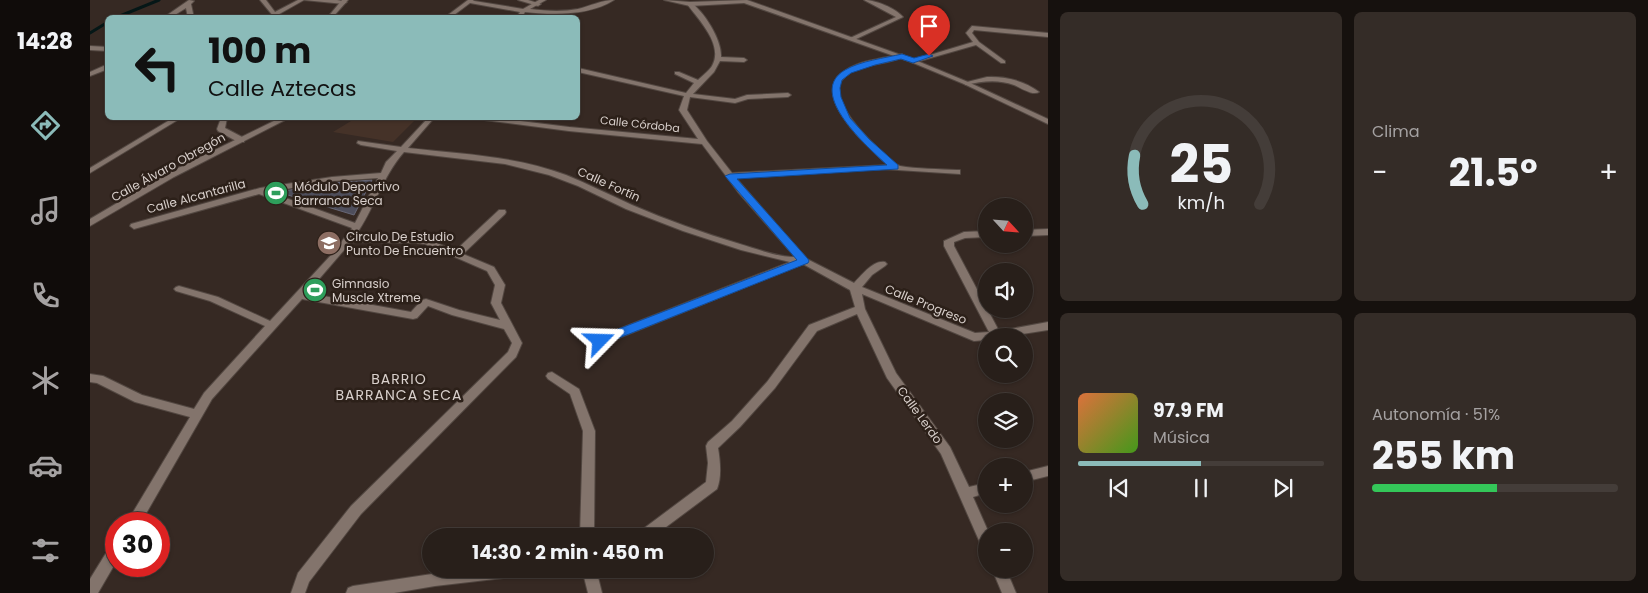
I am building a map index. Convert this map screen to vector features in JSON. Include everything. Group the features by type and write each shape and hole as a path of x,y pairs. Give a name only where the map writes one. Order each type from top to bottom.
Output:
{"street":[{"path":"263,0 274,15 302,0"},
{"path":"307,0 345,1"},
{"path":"450,15 471,0 523,11 549,14 595,6 611,0"},
{"path":"521,0 540,2"},
{"path":"667,0 690,4 745,1 913,60 1046,120"},
{"path":"852,39 900,17 866,0"},
{"path":"332,15 345,1"},
{"path":"170,15 190,2 191,15"},
{"path":"520,15 523,11 540,2"},
{"path":"600,341 803,260 730,176 683,110 683,104 688,95 698,82 714,68 717,59 712,32 690,4"},
{"path":"1003,62 977,43 969,33 972,28 1048,35"},
{"path":"1027,34 1048,40"},
{"path":"913,60 977,43"},
{"path":"90,48 105,49"},
{"path":"895,167 863,138 846,118 837,97 836,88 839,79 848,71 902,56"},
{"path":"717,59 744,60"},
{"path":"90,74 105,67"},
{"path":"580,70 688,95 735,100 747,97 788,95"},
{"path":"677,72 698,82"},
{"path":"966,83 992,77 1000,78 1036,92"},
{"path":"90,171 174,120"},
{"path":"223,120 221,129 241,140"},
{"name":"Calle Álvaro Obregón","path":"90,223 171,175 281,120"},
{"path":"140,512 208,396 348,239 357,227 383,175 401,151 430,120"},
{"name":"Calle Córdoba","path":"499,120 569,129 704,142"},
{"name":"Calle Fortín","path":"361,143 401,151 501,161 538,168 555,173 645,214 704,236 784,259 803,260"},
{"path":"730,176 895,167 958,172"},
{"name":"Calle Alcantarilla","path":"134,226 260,191 332,178 383,175"},
{"path":"260,191 357,227"},
{"path":"456,254 502,212"},
{"path":"1033,233 1048,232"},
{"path":"978,234 954,237 949,241 949,246 992,328"},
{"path":"298,593 303,578 356,510 512,354 517,343 496,303 500,285 491,269 416,240 348,239"},
{"name":"Calle Progreso","path":"803,260 855,288 974,337 978,337"},
{"path":"855,288 869,273 882,264"},
{"name":"Calle Lerdo","path":"855,288 860,309 891,375 946,451 978,523"},
{"path":"178,289 214,299 271,325"},
{"path":"298,295 413,316 426,302 456,314 508,326"},
{"path":"655,528 712,485 714,463 712,446 736,424 771,385 813,328 860,309"},
{"name":"Calle Progreso","path":"1033,329 1048,326"},
{"path":"552,376 575,392 589,431 587,528"},
{"path":"90,378 99,379 139,399 197,414"},
{"path":"1033,475 1048,471"},
{"path":"965,494 978,490"},
{"path":"90,592 105,568"},
{"path":"353,593 444,578"},
{"path":"591,578 595,593"},
{"path":"1002,578 1009,593"}],"shaded area":[{"path":"353,120 415,120 393,142 333,132"}],"building":[{"path":"372,180 354,215 278,192 332,183"}],"waterway":[{"path":"122,15 159,0"},
{"path":"90,33 105,24"}],"place":[{"name":"Módulo Deportivo Barranca Seca","path":"276,193"},
{"name":"Circulo De Estudio Punto De Encuentro","path":"329,243"},
{"name":"Gimnasio Muscle Xtreme","path":"315,290"}],"district":[{"name":"BARRIO BARRANCA SECA","path":"399,388"}],"route":[{"path":"600,341 804,261 730,176 895,167 876,151 846,118 837,97 836,88 839,79 848,71 902,56 913,60 929,56"}]}
